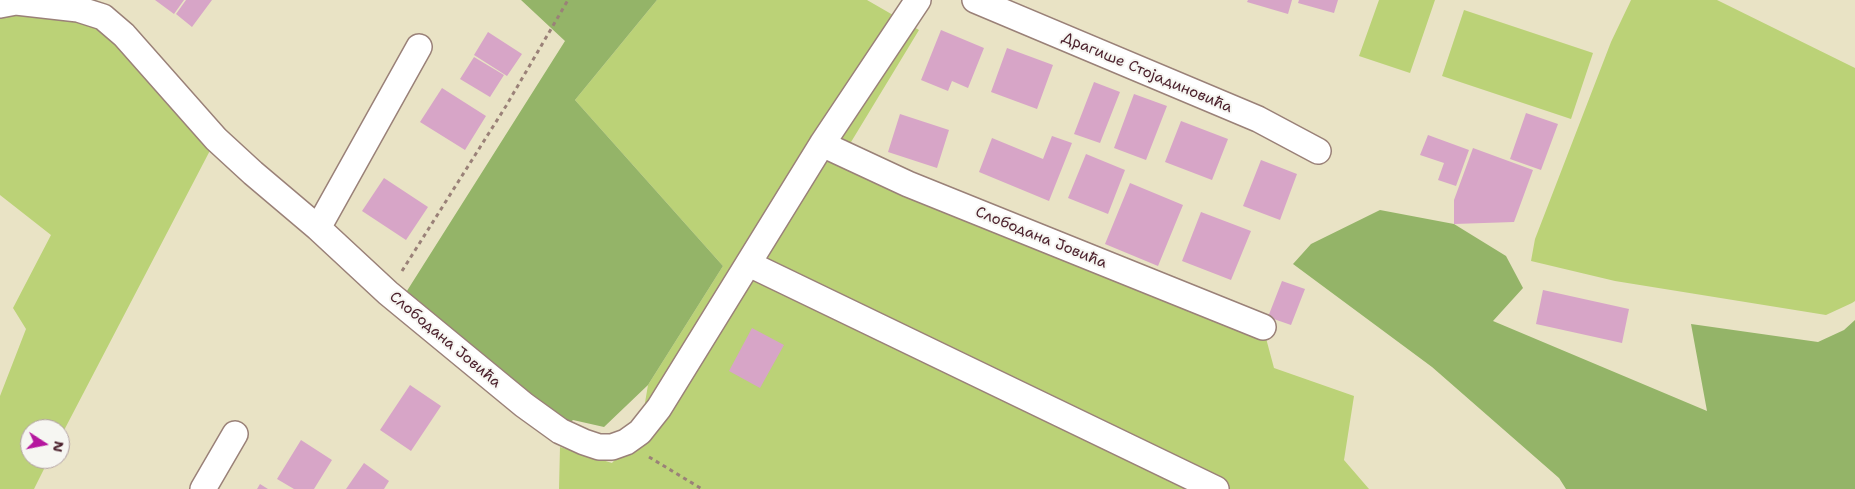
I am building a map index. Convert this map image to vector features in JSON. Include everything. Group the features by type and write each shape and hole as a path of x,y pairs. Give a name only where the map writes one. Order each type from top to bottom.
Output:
{"street":[{"name":"Слободана Јовића","path":"0,5 16,2 69,8 92,12 103,17 124,35 216,138 388,293 524,405 560,431 599,447 612,447 626,442 640,432 659,408 822,144 918,0"},
{"name":"Драгише Стојадиновића","path":"975,0 1258,119 1318,151"},
{"path":"318,228 419,47"},
{"name":"Слободана Јовића","path":"822,144 908,184 1263,328"},
{"path":"749,264 1216,489"},
{"path":"203,489 235,434"}],"path":[{"path":"388,293 506,106 568,0"},
{"path":"626,442 702,489"}],"green space":[{"path":"521,0 657,0 575,100 723,266 648,385 604,427 573,420 560,431 405,294 565,41"},
{"path":"657,0 867,0 919,30 848,147 1263,327 1274,368 1354,396 1344,460 1369,489 559,489 560,447 612,463 640,432 648,385 723,266 575,100"},
{"path":"1379,0 1435,0 1410,73 1359,56"},
{"path":"1631,0 1717,0 1855,68 1855,301 1826,315 1615,281 1531,261 1535,239 1611,42"},
{"path":"0,5 78,9 216,139 70,419 20,419 20,469 44,469 34,489 0,489 0,396 26,329 13,308 51,235 0,195"},
{"path":"1464,10 1593,53 1571,119 1442,76"},
{"path":"1380,210 1454,224 1506,256 1523,288 1493,321 1707,411 1691,324 1818,342 1844,330 1855,320 1855,489 1566,489 1559,478 1432,367 1293,264 1311,244"}],"building":[{"path":"155,0 184,0 174,14"},
{"path":"186,0 212,0 192,27 176,14"},
{"path":"1248,0 1292,0 1288,14 1247,2"},
{"path":"1299,0 1338,0 1334,13 1298,3"},
{"path":"941,30 984,48 968,88 952,81 948,91 921,80"},
{"path":"488,32 522,54 507,76 474,55"},
{"path":"1007,48 1053,65 1037,109 991,92"},
{"path":"474,57 504,75 490,97 460,79"},
{"path":"1094,82 1120,92 1100,143 1074,134"},
{"path":"442,88 486,116 465,150 420,122"},
{"path":"1134,94 1167,106 1146,160 1114,148"},
{"path":"1526,113 1558,124 1541,170 1510,159"},
{"path":"900,114 949,130 937,168 888,152"},
{"path":"1181,121 1228,139 1212,180 1165,162"},
{"path":"1428,135 1469,150 1456,186 1438,180 1444,163 1420,155"},
{"path":"1052,136 1072,143 1049,201 979,172 992,138 1043,159"},
{"path":"1473,148 1533,170 1514,222 1454,224 1454,200"},
{"path":"1086,154 1125,170 1108,214 1068,198"},
{"path":"1261,160 1297,174 1280,220 1243,206"},
{"path":"384,178 428,207 406,240 362,211"},
{"path":"1130,183 1183,205 1158,266 1105,244"},
{"path":"1201,212 1251,231 1231,280 1182,261"},
{"path":"1282,281 1305,289 1291,325 1268,317"},
{"path":"1543,290 1629,309 1622,343 1536,324"},
{"path":"752,328 784,345 760,388 729,371"},
{"path":"410,385 441,406 411,451 380,430"},
{"path":"301,440 332,460 314,489 294,489 277,479"},
{"path":"364,463 389,481 384,489 346,489"},
{"path":"260,484 268,489 257,489"}]}
